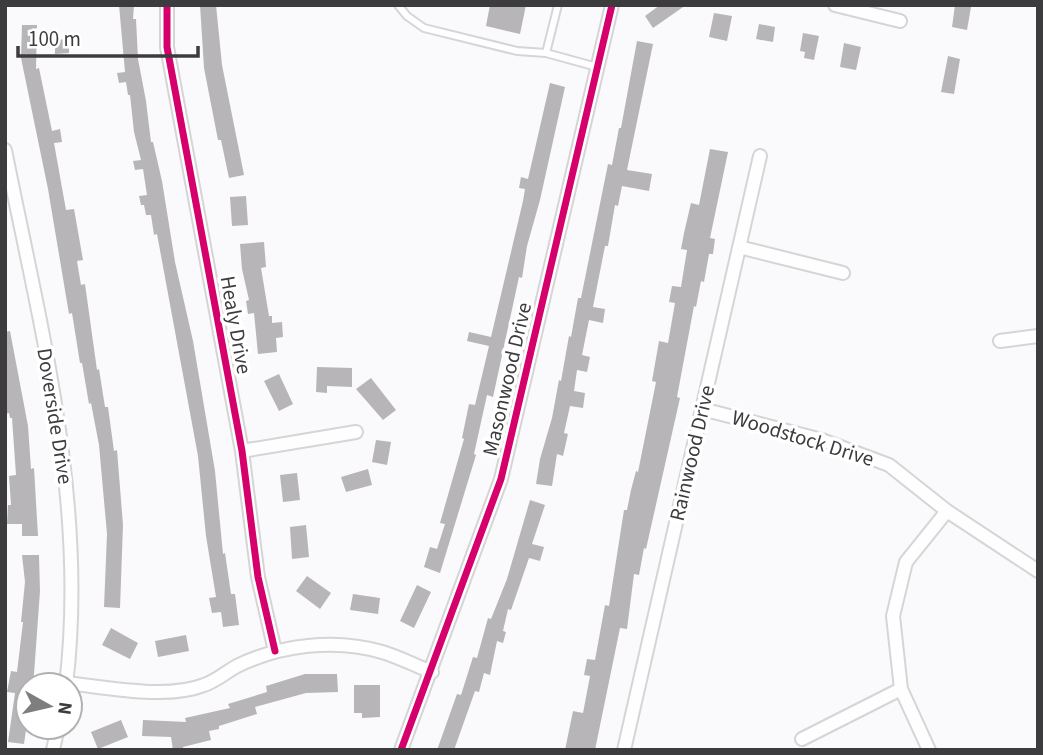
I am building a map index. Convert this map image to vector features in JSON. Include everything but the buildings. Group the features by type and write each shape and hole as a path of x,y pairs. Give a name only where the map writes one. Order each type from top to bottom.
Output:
{"street":[{"name":"Healy Drive","path":"167,5 167,47 242,451 258,577 275,651"},
{"name":"Masonwood Drive","path":"401,750 501,479 612,5"},
{"path":"835,5 900,21"},
{"name":"Doverside Drive","path":"5,150 59,424 68,502 72,593 67,671"},
{"name":"Rainwood Drive","path":"624,750 760,156"},
{"path":"739,247 843,273"},
{"path":"1000,341 1038,336"},
{"name":"Woodstock Drive","path":"702,410 822,440 889,465 947,512 1038,571"},
{"path":"242,451 356,432"},
{"path":"929,750 901,689 893,617 906,562 947,512"},
{"path":"84,686 174,691 204,685 237,666 275,651 336,644 382,652 432,672"},
{"path":"802,739 901,689"}],"lane":[{"path":"398,5 407,16 424,28 517,51 546,53 597,67"},
{"path":"546,53 558,5"}],"cycle path":[{"path":"167,5 167,47 242,451 258,577 275,651"},
{"path":"401,750 501,479 612,5"}]}
